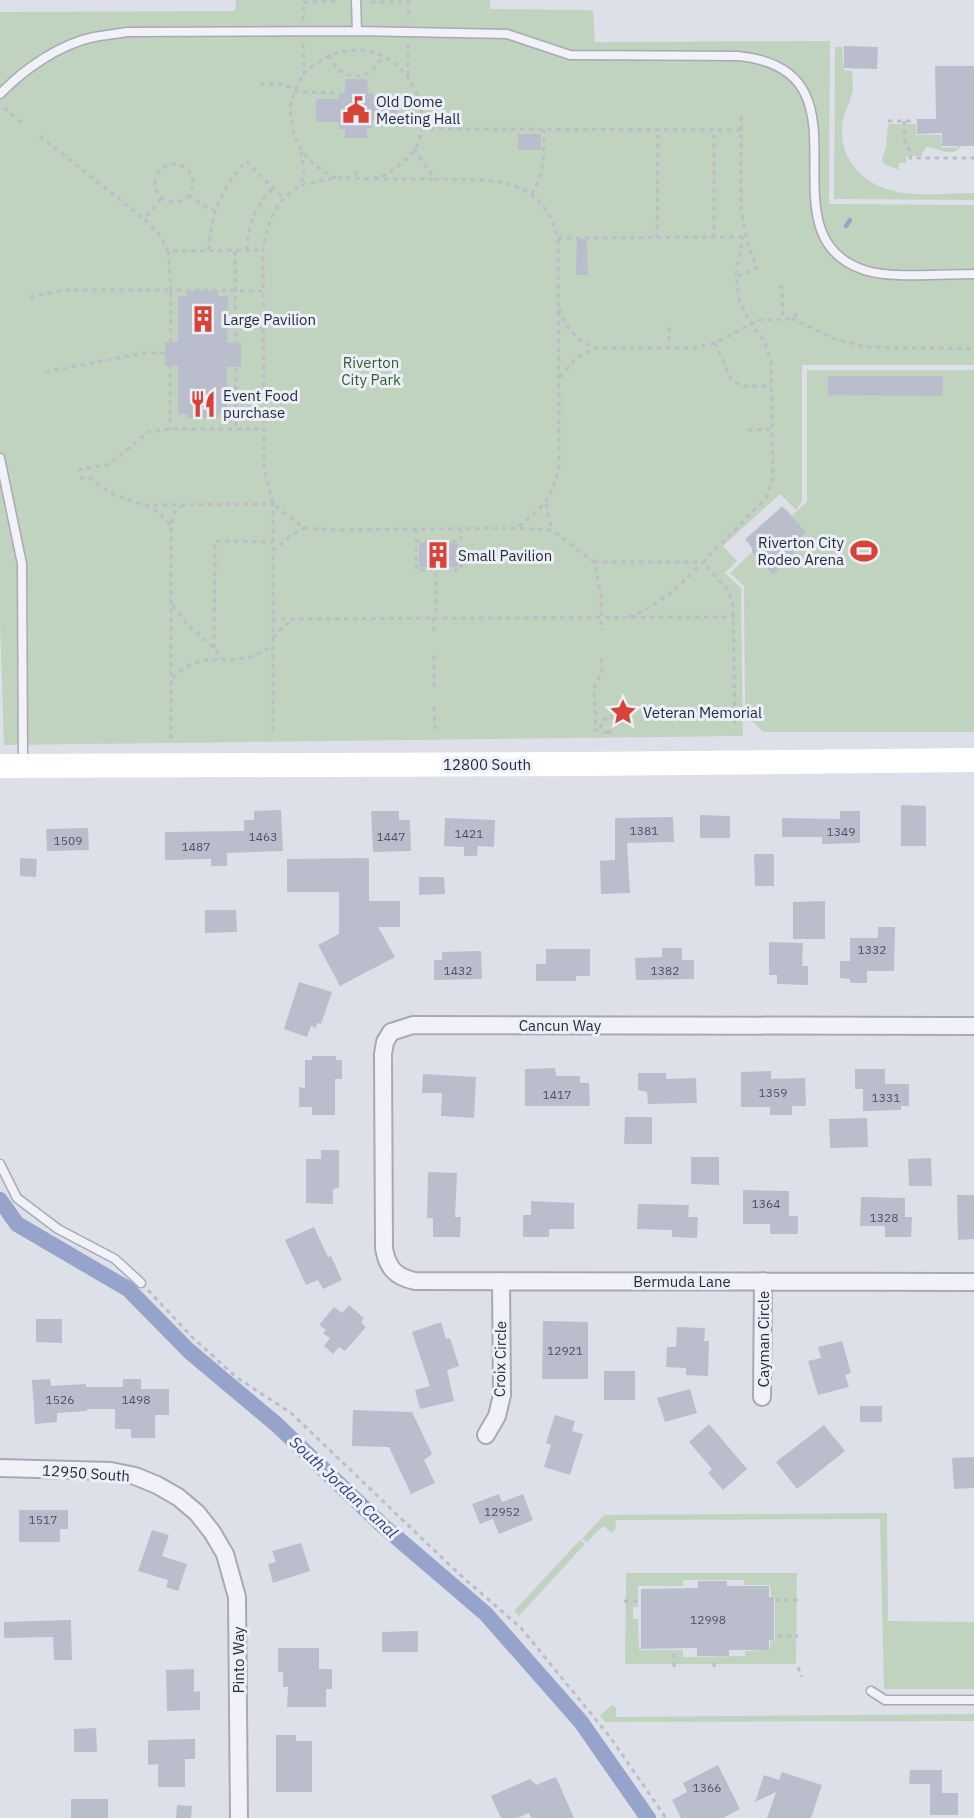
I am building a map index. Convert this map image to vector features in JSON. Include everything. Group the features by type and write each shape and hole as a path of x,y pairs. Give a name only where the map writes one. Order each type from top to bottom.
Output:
{"street":[{"name":"12800 South","path":"11,766 974,760"},
{"name":"Cancun Way","path":"393,1271 386,1260 384,1248 383,1054 385,1042 391,1032 401,1027 413,1025 974,1026"},
{"name":"Bermuda Lane","path":"393,1271 403,1278 415,1281 974,1282"},
{"name":"Croix Circle","path":"486,1435 497,1416 502,1395 501,1281"},
{"name":"Cayman Circle","path":"762,1397 763,1281"},
{"name":"12950 South","path":"0,1468 111,1471 135,1476 178,1497 197,1513"},
{"name":"Pinto Way","path":"197,1513 225,1554 237,1597 239,1818"}],"lane":[{"path":"356,0 357,31"},
{"path":"0,94 13,80 66,47 92,37 127,32 357,31 507,34 570,55 760,58 778,66 791,76 802,90 812,114 814,205 820,229 834,251 853,266 870,272 974,274"},
{"path":"0,458 22,564 11,766"},
{"path":"0,1164 17,1198 58,1229 115,1259 141,1283"},
{"path":"871,1691 885,1700 974,1700"}],"path":[{"path":"303,20 304,2 340,1"},
{"path":"371,2 409,1 408,20"},
{"path":"301,185 304,170 301,150 292,129 290,104 304,75 303,44"},
{"path":"408,44 408,76"},
{"path":"304,75 330,55 356,50 382,55 408,76 415,88 420,105 421,129 414,149 390,172 374,179"},
{"path":"330,55 338,69 355,76 375,69 382,55"},
{"path":"260,84 280,84 297,92 336,93"},
{"path":"398,103 420,105"},
{"path":"4,108 22,123"},
{"path":"736,277 757,268 741,210 741,114"},
{"path":"888,121 915,121"},
{"path":"904,121 905,143 910,152 910,158 974,158"},
{"path":"421,129 741,130"},
{"path":"532,194 540,180 544,160 544,129"},
{"path":"714,129 714,238"},
{"path":"657,238 658,130"},
{"path":"40,136 144,219 159,234 168,251 171,290 170,429"},
{"path":"414,149 435,179"},
{"path":"301,150 321,172 336,178 496,180 516,185 532,194 554,220 558,238 559,466 555,484 546,504 516,528"},
{"path":"209,250 214,210 230,180 246,161 284,199"},
{"path":"169,165 182,166 191,174 193,186 189,195 175,203 161,199 155,189 155,177 158,171 169,165"},
{"path":"356,171 356,180"},
{"path":"273,732 273,504 264,468 263,250 267,225 284,199 301,185 336,178"},
{"path":"247,250 250,222 262,198 273,188"},
{"path":"189,195 202,205 214,210"},
{"path":"144,219 161,199"},
{"path":"627,618 669,596 766,498 773,478 771,362 764,340 751,324 739,300 736,277 745,231"},
{"path":"558,238 743,237"},
{"path":"580,261 581,239"},
{"path":"168,251 263,250"},
{"path":"235,251 236,429"},
{"path":"779,287 782,287 783,319"},
{"path":"30,297 63,290 262,291"},
{"path":"558,307 566,325 578,339 594,348"},
{"path":"558,378 577,357 594,348 694,348 714,343 759,320 791,319 797,314 793,319 835,339 865,347 974,349"},
{"path":"669,327 669,347"},
{"path":"714,343 731,379 741,386 771,386"},
{"path":"45,372 144,353 169,353"},
{"path":"78,470 110,464 148,432 170,429 263,429"},
{"path":"748,430 772,429"},
{"path":"80,478 88,477 113,494 159,512 171,527"},
{"path":"143,505 273,504 304,528"},
{"path":"546,504 552,530"},
{"path":"171,740 171,527 172,516 176,509 183,506"},
{"path":"273,551 291,535 304,528 516,528 552,530 594,562 703,562 729,590 734,604 735,729"},
{"path":"416,529 416,570 461,570 461,529"},
{"path":"214,648 215,541 273,542"},
{"path":"416,541 461,541"},
{"path":"594,562 601,594 601,630"},
{"path":"434,631 436,570"},
{"path":"172,603 186,623 214,648 222,659"},
{"path":"272,619 735,617"},
{"path":"272,638 283,626 297,618"},
{"path":"172,679 192,662 240,660 253,657 272,645"},
{"path":"434,651 434,687"},
{"path":"594,730 596,730 594,688 602,671 601,654"},
{"path":"621,705 631,715 621,723 614,722 614,728 609,735 601,728 602,722 605,719 611,720 611,712 621,705"},
{"path":"434,707 435,731"},
{"path":"141,1283 192,1337 236,1377 291,1413 458,1573 521,1628 610,1737 666,1818"},
{"path":"775,1600 798,1600"},
{"path":"624,1601 638,1601"},
{"path":"778,1636 798,1636"},
{"path":"674,1651 674,1666"},
{"path":"714,1658 714,1666"},
{"path":"798,1666 802,1677"}],"green space":[{"name":"Riverton City Park","path":"236,0 490,0 490,9 593,10 595,42 830,41 829,204 974,205 974,365 802,365 802,501 796,510 780,494 723,546 737,561 725,573 741,588 743,736 4,745 0,624 0,12 235,11"},
{"path":"835,47 842,47 844,70 852,71 853,91 844,116 842,130 844,148 853,165 864,177 892,191 925,194 974,193 974,200 834,199"},
{"path":"888,124 916,124 916,135 941,135 942,148 958,147 958,137 965,142 955,152 926,147 921,156 906,156 906,163 899,163 899,170 884,164 882,159 886,147"},
{"name":"Riverton City Rodeo Arena","path":"807,370 974,370 974,732 763,732 745,714 744,586 730,573 754,550 745,539 782,506 792,515 807,502"},
{"path":"887,1513 888,1621 974,1622 974,1689 884,1689 880,1519 616,1520 615,1530 612,1533 603,1526 587,1542 582,1539 604,1515"},
{"path":"580,1540 585,1544 519,1616 514,1611"},
{"path":"626,1573 797,1573 796,1664 625,1664","holes":["683,1580 744,1580 744,1585 770,1585 771,1596 775,1597 775,1640 770,1641 770,1650 745,1651 745,1656 683,1657 683,1650 639,1650 638,1619 633,1619 633,1607 638,1607 638,1586 683,1586"]},
{"path":"612,1705 616,1707 616,1717 974,1714 974,1721 605,1722 600,1715"}],"building":[{"path":"844,46 878,47 877,69 844,68"},
{"path":"935,66 974,66 974,146 942,146 942,133 917,134 917,119 936,119"},
{"name":"Old Dome Meeting Hall","path":"345,79 367,79 368,93 374,93 374,98 397,98 397,121 372,121 372,128 367,128 367,138 345,138 345,129 339,129 339,122 316,122 316,99 339,99 339,93 345,93"},
{"path":"518,134 541,134 541,150 518,150"},
{"path":"577,239 587,239 588,275 576,275"},
{"name":"Large Pavilion","path":"187,291 219,291 218,296 228,296 227,343 241,343 241,367 227,367 227,414 218,414 218,418 187,418 187,414 178,414 178,366 165,366 165,342 178,342 178,296 187,296"},
{"path":"828,376 943,376 942,396 828,395"},
{"path":"782,507 806,532 794,544 798,548 773,574 752,552 746,539"},
{"name":"Small Pavilion","path":"419,543 458,543 458,567 419,567"},
{"path":"901,805 926,806 926,846 901,846"},
{"path":"281,810 283,851 227,853 227,866 211,866 211,859 165,860 165,832 244,831 244,820 254,820 254,811"},
{"path":"371,811 399,811 399,820 410,820 411,851 373,852"},
{"path":"840,811 860,811 860,843 822,844 822,837 782,837 782,818 840,819"},
{"path":"700,815 730,816 730,838 700,838"},
{"path":"673,817 674,842 627,843 630,893 601,894 600,861 615,860 615,818"},
{"path":"445,818 495,820 494,847 478,846 477,856 464,856 464,847 444,846"},
{"path":"88,828 89,850 47,851 46,829"},
{"path":"754,854 774,854 774,886 755,886"},
{"path":"20,858 37,859 36,877 20,876"},
{"path":"369,858 369,901 400,901 400,927 378,927 395,957 340,986 318,945 339,934 339,892 287,892 287,859"},
{"path":"419,877 444,877 445,894 419,895"},
{"path":"825,901 825,939 793,939 793,902"},
{"path":"205,910 236,910 237,932 205,933"},
{"path":"878,927 895,927 894,971 867,971 867,983 851,983 849,979 840,978 840,961 850,961 850,938 878,938"},
{"path":"769,942 803,943 802,966 808,966 808,985 777,984 777,975 769,975"},
{"path":"662,948 682,948 682,960 694,960 694,979 636,980 635,958 662,957"},
{"path":"546,949 590,949 590,976 576,976 576,981 536,981 536,964 546,964"},
{"path":"481,951 482,979 434,980 434,960 442,960 442,952"},
{"path":"299,982 332,992 321,1024 317,1023 316,1028 311,1026 307,1037 284,1029"},
{"path":"312,1056 336,1056 336,1060 342,1060 342,1079 335,1079 335,1115 312,1115 312,1107 299,1107 299,1087 305,1088 305,1060 312,1060"},
{"path":"555,1068 556,1076 580,1076 580,1083 589,1083 590,1106 525,1106 525,1069"},
{"path":"855,1069 885,1069 885,1084 909,1084 909,1106 901,1106 901,1110 863,1111 863,1089 855,1089"},
{"path":"771,1071 771,1079 805,1078 806,1106 792,1106 792,1115 770,1115 770,1107 741,1107 741,1072"},
{"path":"638,1073 666,1073 666,1079 696,1078 697,1103 648,1104 647,1092 638,1090"},
{"path":"423,1074 476,1077 474,1118 441,1116 442,1093 422,1093"},
{"path":"625,1117 652,1117 652,1144 624,1144"},
{"path":"867,1118 868,1147 830,1148 829,1119"},
{"path":"321,1150 339,1150 339,1188 333,1189 333,1204 306,1203 306,1159 321,1159"},
{"path":"691,1157 719,1157 719,1185 691,1184"},
{"path":"931,1158 932,1186 909,1186 908,1159"},
{"path":"428,1172 457,1173 455,1217 461,1217 460,1237 433,1237 433,1218 427,1218"},
{"path":"743,1190 789,1191 789,1216 798,1216 798,1234 770,1234 770,1224 743,1224"},
{"path":"957,1195 974,1195 974,1239 958,1240"},
{"path":"861,1197 905,1198 905,1217 912,1217 911,1237 885,1237 885,1226 860,1226"},
{"path":"531,1201 574,1203 574,1229 549,1229 549,1237 523,1237 523,1215 531,1215"},
{"path":"638,1204 689,1205 688,1217 698,1217 697,1238 672,1237 672,1230 637,1229"},
{"path":"314,1227 342,1280 323,1289 318,1280 306,1285 285,1240"},
{"path":"349,1305 364,1318 361,1322 366,1327 345,1351 339,1347 333,1354 324,1346 330,1338 323,1333 326,1330 319,1325 334,1307 342,1313"},
{"path":"36,1319 62,1319 62,1343 36,1342"},
{"path":"543,1321 588,1322 588,1379 542,1379"},
{"path":"441,1322 446,1339 450,1338 459,1366 447,1370 454,1401 420,1409 415,1390 430,1386 412,1332"},
{"path":"677,1327 705,1328 704,1341 709,1341 708,1376 686,1375 686,1368 666,1367 667,1347 676,1347"},
{"path":"842,1341 851,1373 845,1375 849,1387 818,1395 808,1361 821,1358 818,1347"},
{"path":"604,1371 635,1371 635,1400 604,1400"},
{"path":"50,1379 51,1386 86,1384 86,1387 123,1387 123,1379 141,1379 141,1389 169,1389 169,1415 155,1415 155,1438 131,1438 131,1429 115,1429 115,1409 87,1409 87,1411 57,1413 57,1422 35,1424 32,1380"},
{"path":"690,1389 697,1413 665,1422 657,1398"},
{"path":"860,1406 882,1406 882,1422 860,1422"},
{"path":"353,1410 412,1412 432,1454 424,1460 435,1483 411,1494 389,1447 352,1446"},
{"path":"555,1415 575,1421 572,1431 583,1434 570,1475 544,1467 551,1445 546,1443"},
{"path":"709,1424 747,1469 723,1490 708,1473 712,1469 689,1442"},
{"path":"824,1425 845,1451 797,1489 776,1462"},
{"path":"974,1457 974,1488 954,1489 952,1458"},
{"path":"499,1494 502,1502 523,1494 533,1520 499,1534 493,1519 480,1524 472,1504"},
{"path":"19,1510 68,1510 68,1529 60,1529 60,1542 19,1542"},
{"path":"152,1530 169,1535 162,1556 187,1564 178,1591 166,1587 168,1580 138,1571"},
{"path":"301,1543 310,1571 273,1583 268,1564 276,1562 272,1551"},
{"path":"698,1581 727,1581 727,1586 769,1586 769,1597 774,1597 774,1640 769,1640 769,1650 729,1650 729,1656 697,1656 697,1648 641,1649 641,1589 698,1588"},
{"path":"71,1620 72,1660 54,1660 53,1637 4,1638 4,1622"},
{"path":"418,1631 418,1652 382,1652 382,1632"},
{"path":"278,1648 319,1648 319,1669 332,1669 332,1689 326,1689 326,1707 287,1707 288,1687 283,1687 283,1672 278,1672"},
{"path":"194,1669 194,1692 200,1691 200,1710 167,1711 166,1670"},
{"path":"96,1728 97,1752 74,1752 74,1729"},
{"path":"276,1735 296,1735 296,1741 312,1741 312,1792 276,1792"},
{"path":"195,1739 195,1759 185,1759 185,1787 158,1787 158,1764 148,1765 148,1740"},
{"path":"718,1765 740,1809 723,1818 681,1818 672,1800 687,1792 683,1783"},
{"path":"910,1770 942,1770 942,1793 958,1793 958,1815 930,1815 930,1784 909,1784"},
{"path":"782,1772 822,1785 811,1818 767,1818 776,1792 755,1802 764,1775 779,1780"},
{"path":"556,1777 574,1818 531,1818 529,1813 517,1818 501,1818 491,1796 530,1779 536,1785"},
{"path":"71,1799 108,1799 108,1818 71,1818"},
{"path":"177,1805 192,1806 191,1818 176,1818"}],"waterway":[{"path":"846,226 850,220"},
{"name":"South Jordan Canal","path":"0,1200 17,1224 128,1289 189,1351 276,1424 382,1525 486,1614 581,1722 648,1818"}],"place":[{"name":"Old Dome Meeting Hall","path":"356,110"},
{"name":"Large Pavilion","path":"203,319"},
{"name":"Event Food purchase","path":"203,404"},
{"name":"Riverton City Rodeo Arena","path":"864,551"},
{"name":"Small Pavilion","path":"438,555"},
{"name":"Veteran Memorial","path":"623,712"}]}
